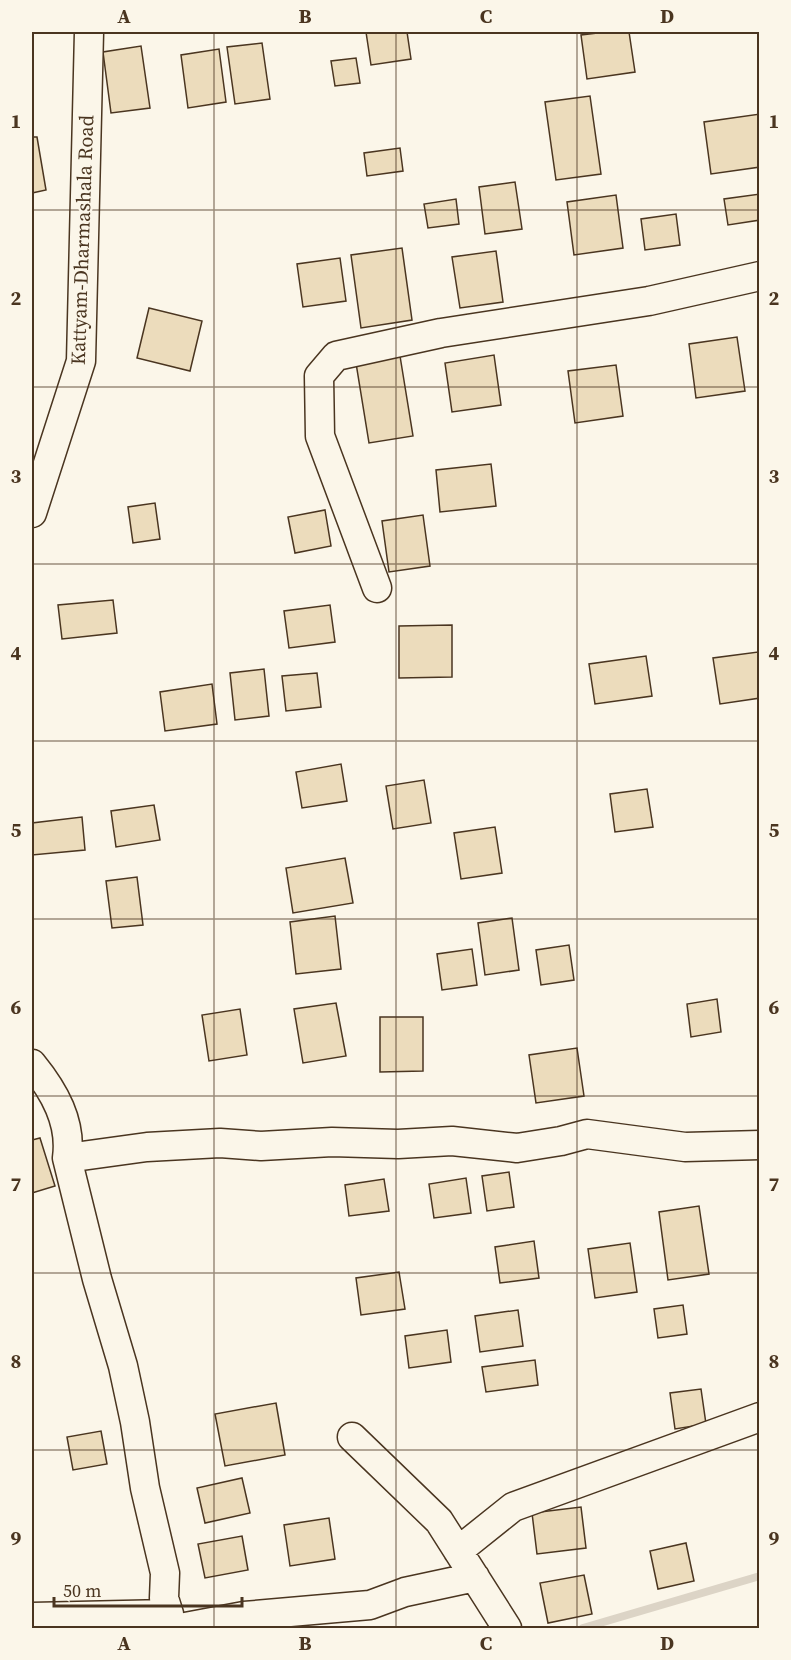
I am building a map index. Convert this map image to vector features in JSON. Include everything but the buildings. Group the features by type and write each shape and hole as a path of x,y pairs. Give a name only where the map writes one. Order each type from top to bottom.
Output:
{"street":[{"name":"Kattyam-Dharmashala Road","path":"32,513 81,361 89,32"},
{"path":"377,588 320,436 319,376 336,356 441,333 649,301 759,276"},
{"path":"32,1064 62,1109 69,1144 67,1158 97,1279 123,1366 135,1422 145,1488 165,1573 164,1598 173,1624"},
{"path":"67,1158 147,1147 220,1143 261,1146 332,1142 398,1144 452,1141 517,1148 587,1134 685,1147 759,1145"},
{"path":"458,1551 513,1507 759,1417"},
{"path":"352,1437 439,1521 507,1629"},
{"path":"32,1617 173,1624 370,1605 405,1592 475,1577"}],"waterway":[{"path":"583,1628 760,1576"}]}
